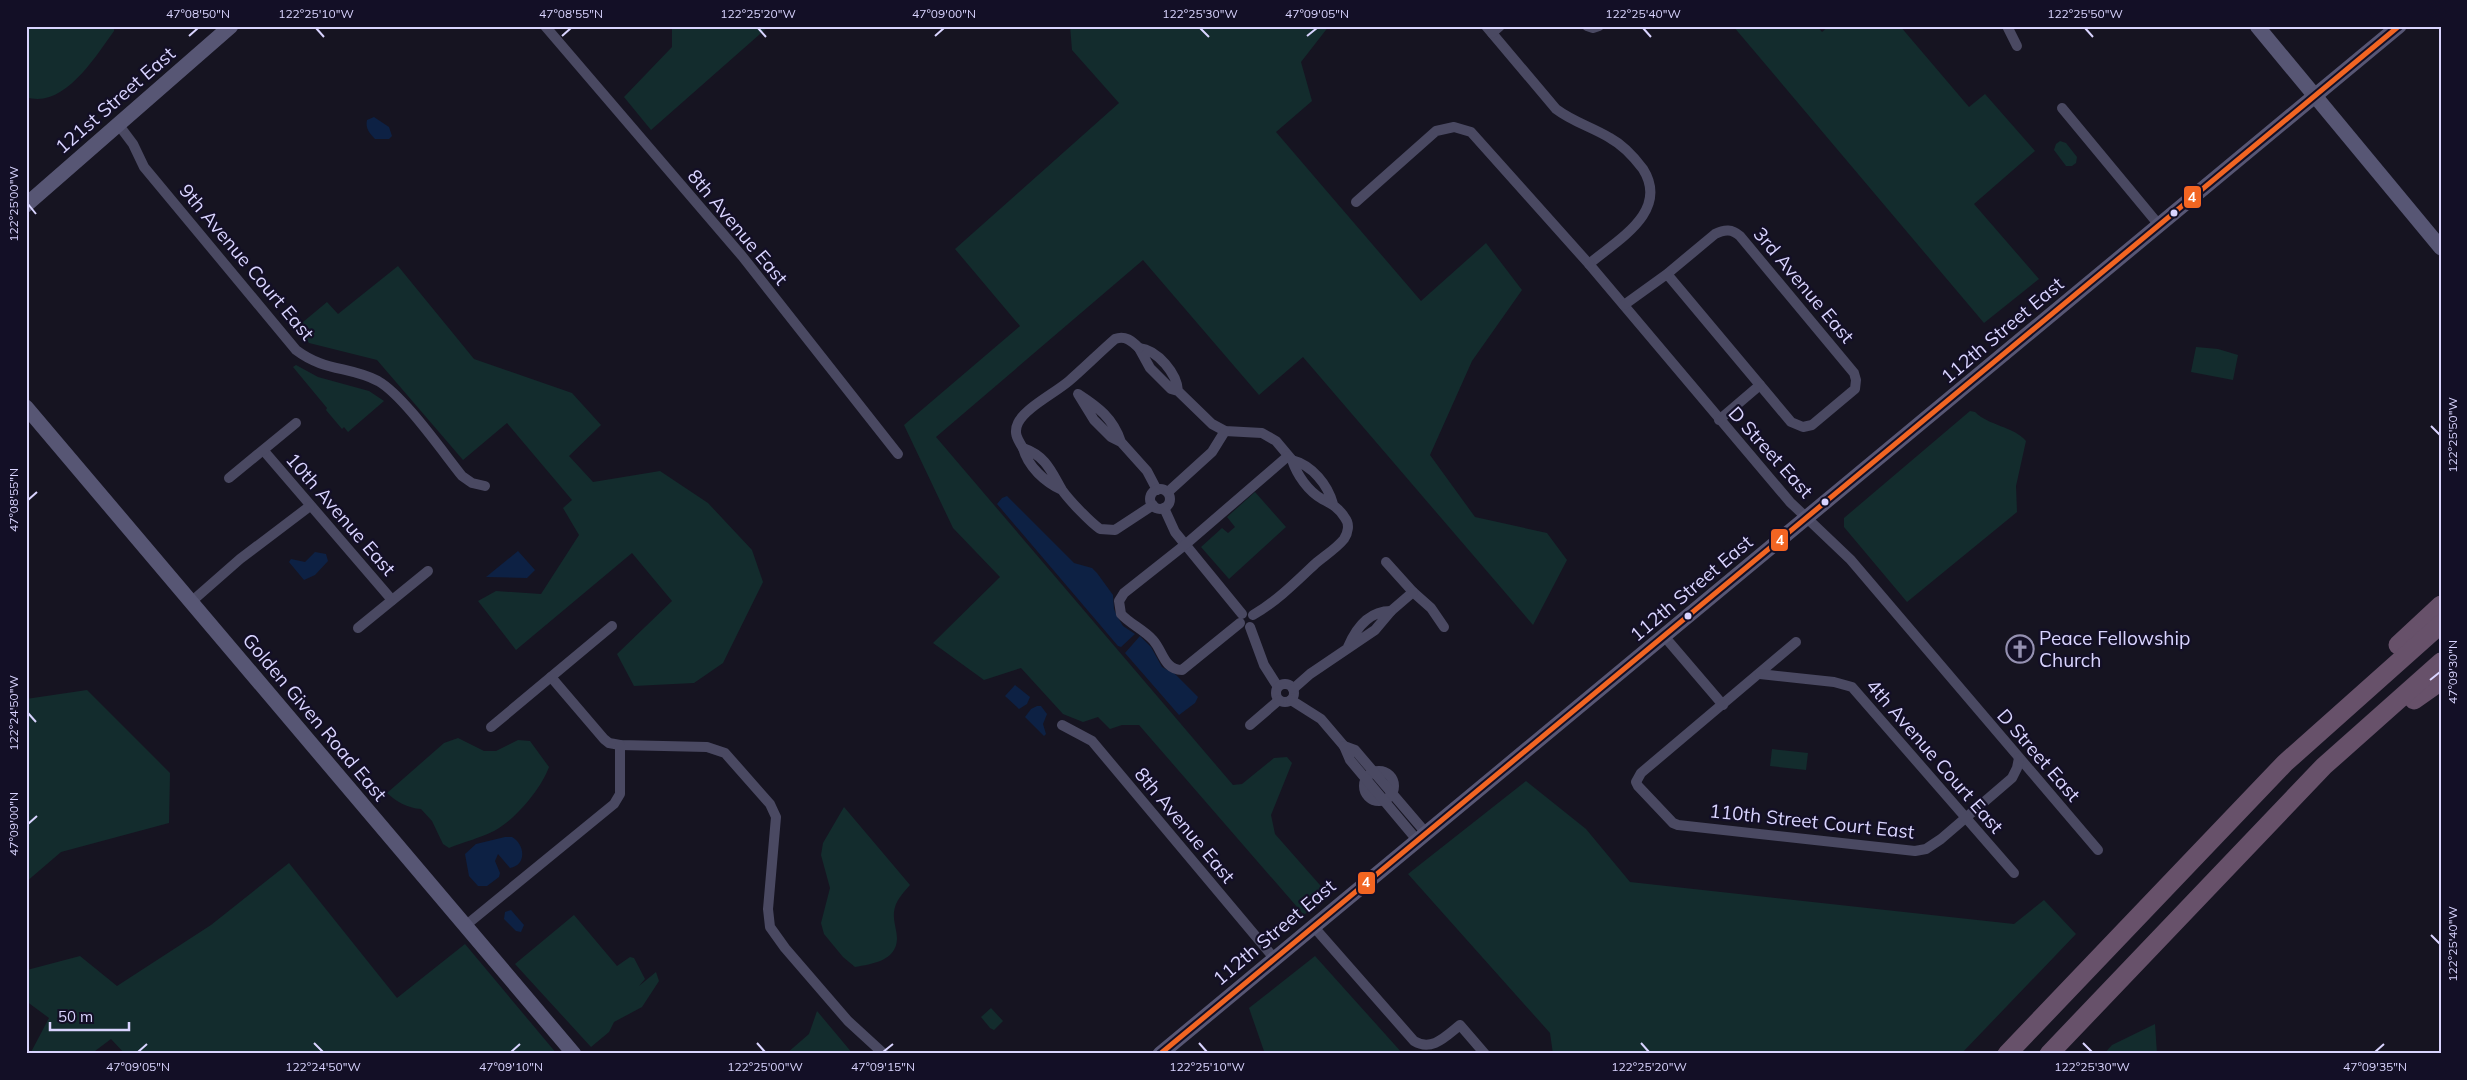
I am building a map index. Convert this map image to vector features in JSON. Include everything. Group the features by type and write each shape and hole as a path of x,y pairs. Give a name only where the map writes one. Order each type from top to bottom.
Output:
{"highway":[{"path":"2007,1054 2354,689 2441,605"},
{"path":"2285,763 2441,624"},
{"path":"2049,1054 2324,766 2441,662"},
{"path":"2324,766 2441,681"}],"main road":[{"name":"121st Street East","path":"26,205 231,26"},
{"path":"2257,26 2441,248"},
{"name":"112th Street East","path":"1160,1054 2399,26"},
{"name":"Golden Given Road East","path":"26,407 574,1054"}],"street":[{"name":"8th Avenue East","path":"545,26 742,256 898,454"},
{"path":"2007,26 2018,46"},
{"path":"1492,28 1556,109 1568,118 1619,143 1641,166 1650,186 1650,201 1644,216 1589,264"},
{"path":"2062,108 2159,225"},
{"name":"9th Avenue Court East","path":"118,124 133,144 144,167 296,350 319,364 365,376 379,382 399,399 462,476 472,483 485,486"},
{"name":"D Street East","path":"1356,202 1436,131 1454,127 1472,132 1589,264 1790,502 1850,559 2098,850"},
{"name":"3rd Avenue East","path":"1668,274 1715,234 1724,230 1730,230 1740,236 1854,373 1856,380 1855,389 1848,396 1812,425 1803,427 1791,422 1760,385"},
{"path":"1624,305 1668,274 1760,385 1719,420"},
{"path":"1164,508 1153,505 1115,530 1100,529 1062,490 1050,484 1033,468 1025,457 1024,448 1016,434 1021,418 1067,382 1115,339 1126,338 1139,348 1146,348 1166,366 1178,382 1178,391 1203,418 1224,431 1262,433 1276,441 1290,458 1299,462 1322,480 1333,504 1347,519 1347,533 1344,539 1296,583 1182,670 1168,666 1153,640 1136,624 1126,619 1119,608 1119,601 1124,593 1290,458"},
{"path":"1067,382 1078,394 1100,408 1117,430 1120,442 1147,471 1158,490"},
{"path":"229,478 296,423"},
{"path":"1168,492 1212,452 1224,431"},
{"name":"10th Avenue East","path":"264,451 392,600"},
{"path":"1153,505 1152,494 1158,490 1168,492"},
{"path":"1164,508 1170,500 1168,492"},
{"path":"192,602 240,559 310,506"},
{"path":"1164,508 1175,532 1246,620 1264,665 1278,687"},
{"path":"1386,562 1413,592 1431,608 1444,627"},
{"path":"358,628 428,571"},
{"path":"1293,689 1348,647 1375,630 1391,611 1413,592"},
{"path":"491,727 612,626"},
{"path":"1664,636 1723,705 1796,642"},
{"name":"4th Avenue Court East","path":"1760,674 1834,682 1852,687 2014,872"},
{"path":"551,677 609,743 620,745 707,747 730,756 770,804 776,816 768,909 770,928 848,1021 884,1054"},
{"path":"1285,684 1293,689 1294,694 1291,700 1285,703 1279,700 1276,693 1278,687 1285,684"},
{"path":"1250,726 1279,700"},
{"path":"1291,700 1321,719 1344,746 1354,750 1370,775"},
{"name":"110th Street Court East","path":"1723,705 1641,773 1636,782 1673,823 1678,825 1915,851 1930,847 2012,778 2018,768 2019,758"},
{"name":"8th Avenue East","path":"1062,725 1092,741 1274,958"},
{"path":"465,926 614,804 620,794 620,745"},
{"path":"1382,771 1390,776 1394,785 1388,797 1375,800 1367,796 1364,787 1370,775 1382,771"},
{"path":"1388,797 1422,836"},
{"path":"1313,926 1414,1041 1424,1045 1437,1043 1460,1025 1485,1054"}],"green space":[{"path":"26,26 114,26 114,31 98,54 77,78 53,96 40,99 26,97"},
{"path":"672,26 769,26 651,130 624,97 672,47"},
{"path":"1070,26 1329,26 1301,62 1312,101 1276,132 1421,301 1486,243 1522,290 1472,361 1430,455 1475,517 1547,533 1567,560 1533,625 1303,357 1259,395 1143,260 936,437 1233,785 1242,784 1274,758 1287,757 1292,763 1271,815 1275,834 1327,893 1304,915 1139,725 1122,725 1110,729 1098,717 1083,722 1063,714 1021,668 984,680 933,643 1000,577 953,528 904,425 1020,326 955,249 1119,103 1072,50"},
{"path":"1733,26 1817,26 1822,32 1829,26 1900,26 1969,107 1985,94 2035,151 1974,204 2039,279 1984,323"},
{"path":"2060,141 2066,143 2077,157 2076,163 2072,166 2066,166 2054,150 2056,144"},
{"path":"398,266 474,359 572,393 601,425 569,456 593,482 660,471 708,503 752,550 763,582 723,663 694,683 634,686 617,654 672,601 632,553 516,650 478,601 496,591 541,594 579,535 563,508 572,500 507,423 463,460 377,360 309,343 297,327 327,302 338,314"},
{"path":"2196,347 2218,349 2238,355 2233,380 2191,372"},
{"path":"296,365 318,377 369,391 384,401 348,432 344,427 342,429 326,410 327,408 293,367"},
{"path":"1970,411 2015,432 2026,441 2016,486 2017,512 1907,602 1844,527 1844,518"},
{"path":"1255,492 1286,527 1229,579 1201,547 1222,528 1228,533 1235,527 1227,517"},
{"path":"87,690 170,773 169,823 61,852 26,882 26,699"},
{"path":"458,738 484,751 496,751 518,740 530,741 549,767 534,794 519,812 502,826 494,831 449,848 443,844 432,821 421,809 402,804 387,793 444,743"},
{"path":"1772,749 1808,753 1806,770 1770,766"},
{"path":"1526,781 1586,829 1630,882 2014,924 2044,900 2076,934 1961,1054 1553,1054 1550,1033 1408,874"},
{"path":"844,807 910,885 896,904 894,919 897,939 896,946 892,952 888,957 875,963 855,967 843,957 824,934 821,923 830,888 821,855 823,843"},
{"path":"289,863 397,998 465,944 557,1054 125,1054 111,1039 91,1054 30,1054 49,1018 26,1001 27,970 80,956 117,986 211,925"},
{"path":"574,915 617,966 630,957 634,958 645,979 639,986 656,972 659,981 642,1007 614,1022 609,1032 591,1047 515,964"},
{"path":"1315,956 1403,1054 1265,1054 1249,1008"},
{"path":"991,1008 1003,1021 994,1030 981,1017"},
{"path":"817,1011 853,1054 786,1054 809,1034"},
{"path":"2155,1024 2157,1054 2104,1054 2112,1045"}],"water":[{"path":"374,117 389,127 392,136 389,139 375,139 370,133 367,128 367,120"},
{"path":"1007,496 1074,563 1092,568 1097,573 1113,595 1114,609 1123,626 1135,634 1121,647 1118,646 997,504 1002,498"},
{"path":"518,551 535,570 527,578 486,577"},
{"path":"315,552 326,554 328,561 315,575 304,580 289,562 291,559 305,562"},
{"path":"1140,636 1151,647 1162,667 1175,674 1198,697 1195,703 1179,715 1125,653"},
{"path":"1015,685 1030,697 1027,704 1019,709 1005,696"},
{"path":"1041,706 1047,714 1043,724 1046,734 1044,736 1025,717 1031,709"},
{"path":"512,837 520,844 522,859 516,866 510,868 498,854 495,861 500,873 499,877 487,886 478,886 469,876 465,854 476,844"},
{"path":"511,910 524,925 521,932 516,931 504,919 505,912"}],"transit line":[{"name":"4","path":"1160,1054 2399,26"}],"place":[{"name":"Peace Fellowship Church","path":"2020,649"}]}
